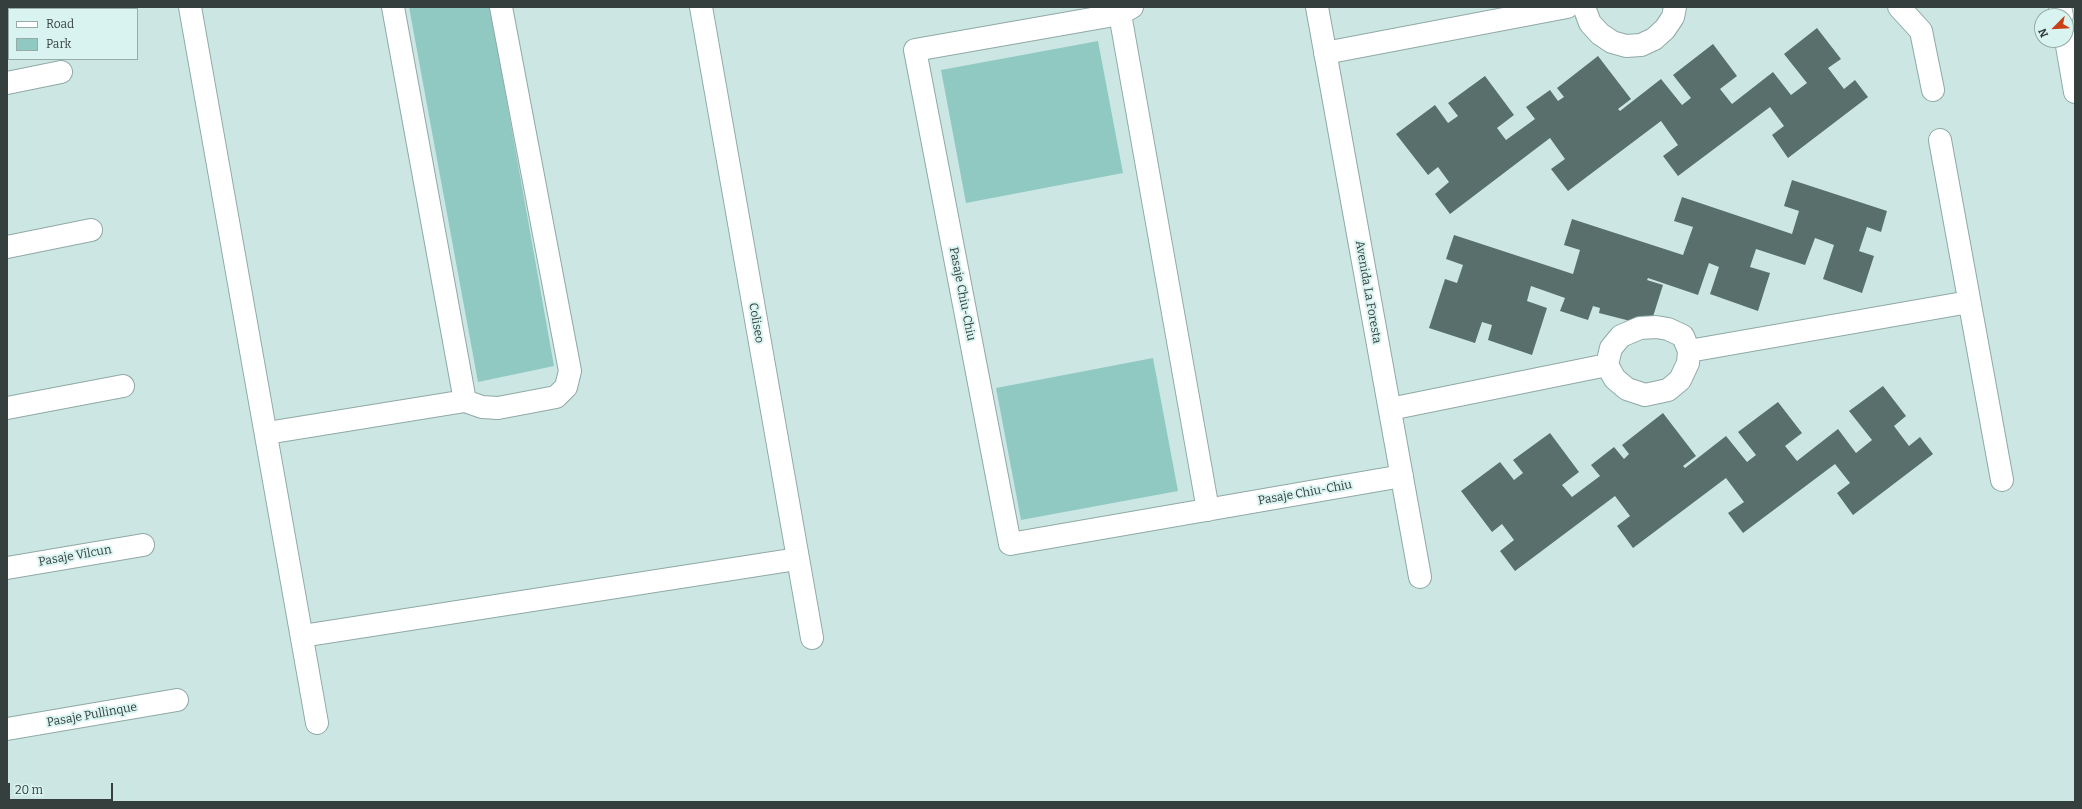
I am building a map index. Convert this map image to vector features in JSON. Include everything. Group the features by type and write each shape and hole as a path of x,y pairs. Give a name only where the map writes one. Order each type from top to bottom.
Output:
{"street":[{"path":"190,7 267,433 317,723"},
{"path":"393,7 465,401"},
{"path":"267,433 465,401 482,407 498,408 556,397 566,387 570,371 501,7"},
{"name":"Coliseo","path":"701,7 812,638"},
{"name":"Avenida La Foresta","path":"1317,7 1420,577"},
{"path":"1325,53 1567,7"},
{"path":"1584,7 1590,23 1600,34 1612,42 1626,46 1641,44 1654,39 1665,29 1673,17 1675,7"},
{"path":"1899,7 1921,31 1933,90"},
{"name":"Pasaje Chiu-Chiu","path":"1208,510 1126,10 915,50 1010,544 1208,510 1402,476"},
{"path":"2067,48 2075,92"},
{"path":"7,83 61,72"},
{"path":"1940,140 2002,480"},
{"path":"7,247 91,230"},
{"path":"1689,351 1969,302"},
{"path":"1640,328 1668,328 1683,336 1689,351 1688,363 1680,380 1668,390 1645,395 1627,390 1615,379 1607,365 1611,348 1621,336 1640,328"},
{"path":"1390,409 1607,365"},
{"path":"7,408 123,386"},
{"name":"Pasaje Vilcun","path":"7,568 143,545"},
{"path":"302,636 797,559"},
{"name":"Pasaje Pullinque","path":"7,729 177,700"}],"green space":[{"path":"409,7 490,7 554,366 478,382"},
{"path":"1098,41 1123,173 966,203 941,70"},
{"path":"1153,358 1178,491 1021,520 996,388"}],"building":[{"path":"1817,28 1841,59 1828,68 1844,89 1855,80 1868,97 1788,158 1772,135 1784,126 1770,107 1678,176 1663,156 1678,145 1661,121 1568,191 1551,169 1565,159 1550,138 1450,214 1435,194 1449,182 1438,167 1428,175 1396,134 1435,105 1448,123 1458,116 1448,103 1485,76 1514,115 1497,128 1506,140 1535,119 1526,107 1550,90 1558,101 1564,97 1557,88 1598,56 1631,99 1618,109 1620,111 1661,79 1682,105 1691,98 1673,75 1713,44 1737,76 1720,89 1732,104 1773,72 1791,95 1807,83 1784,54"},
{"path":"1792,180 1887,211 1881,232 1867,227 1859,251 1874,256 1862,293 1823,279 1834,245 1815,238 1805,265 1756,249 1750,267 1770,273 1758,311 1710,294 1719,267 1709,263 1698,295 1648,278 1647,280 1663,285 1650,326 1599,313 1600,308 1593,306 1588,320 1560,311 1565,298 1531,286 1527,301 1547,308 1532,355 1488,340 1492,325 1482,322 1475,343 1429,328 1445,279 1457,283 1463,265 1446,259 1454,235 1573,274 1580,250 1564,245 1572,219 1683,255 1693,227 1674,221 1682,197 1792,234 1799,211 1784,206"},
{"path":"1883,386 1906,416 1894,426 1909,446 1920,437 1933,454 1853,515 1837,493 1850,483 1835,464 1743,533 1728,513 1744,502 1726,478 1633,548 1617,526 1630,516 1615,496 1515,571 1500,551 1514,540 1502,524 1492,532 1461,491 1500,462 1514,480 1523,473 1513,460 1550,433 1579,472 1562,485 1572,497 1600,476 1591,465 1614,447 1624,459 1629,454 1622,445 1663,413 1696,456 1683,466 1685,468 1726,436 1747,462 1756,455 1738,432 1778,402 1802,433 1785,446 1797,461 1838,429 1856,453 1872,440 1849,411"}]}
